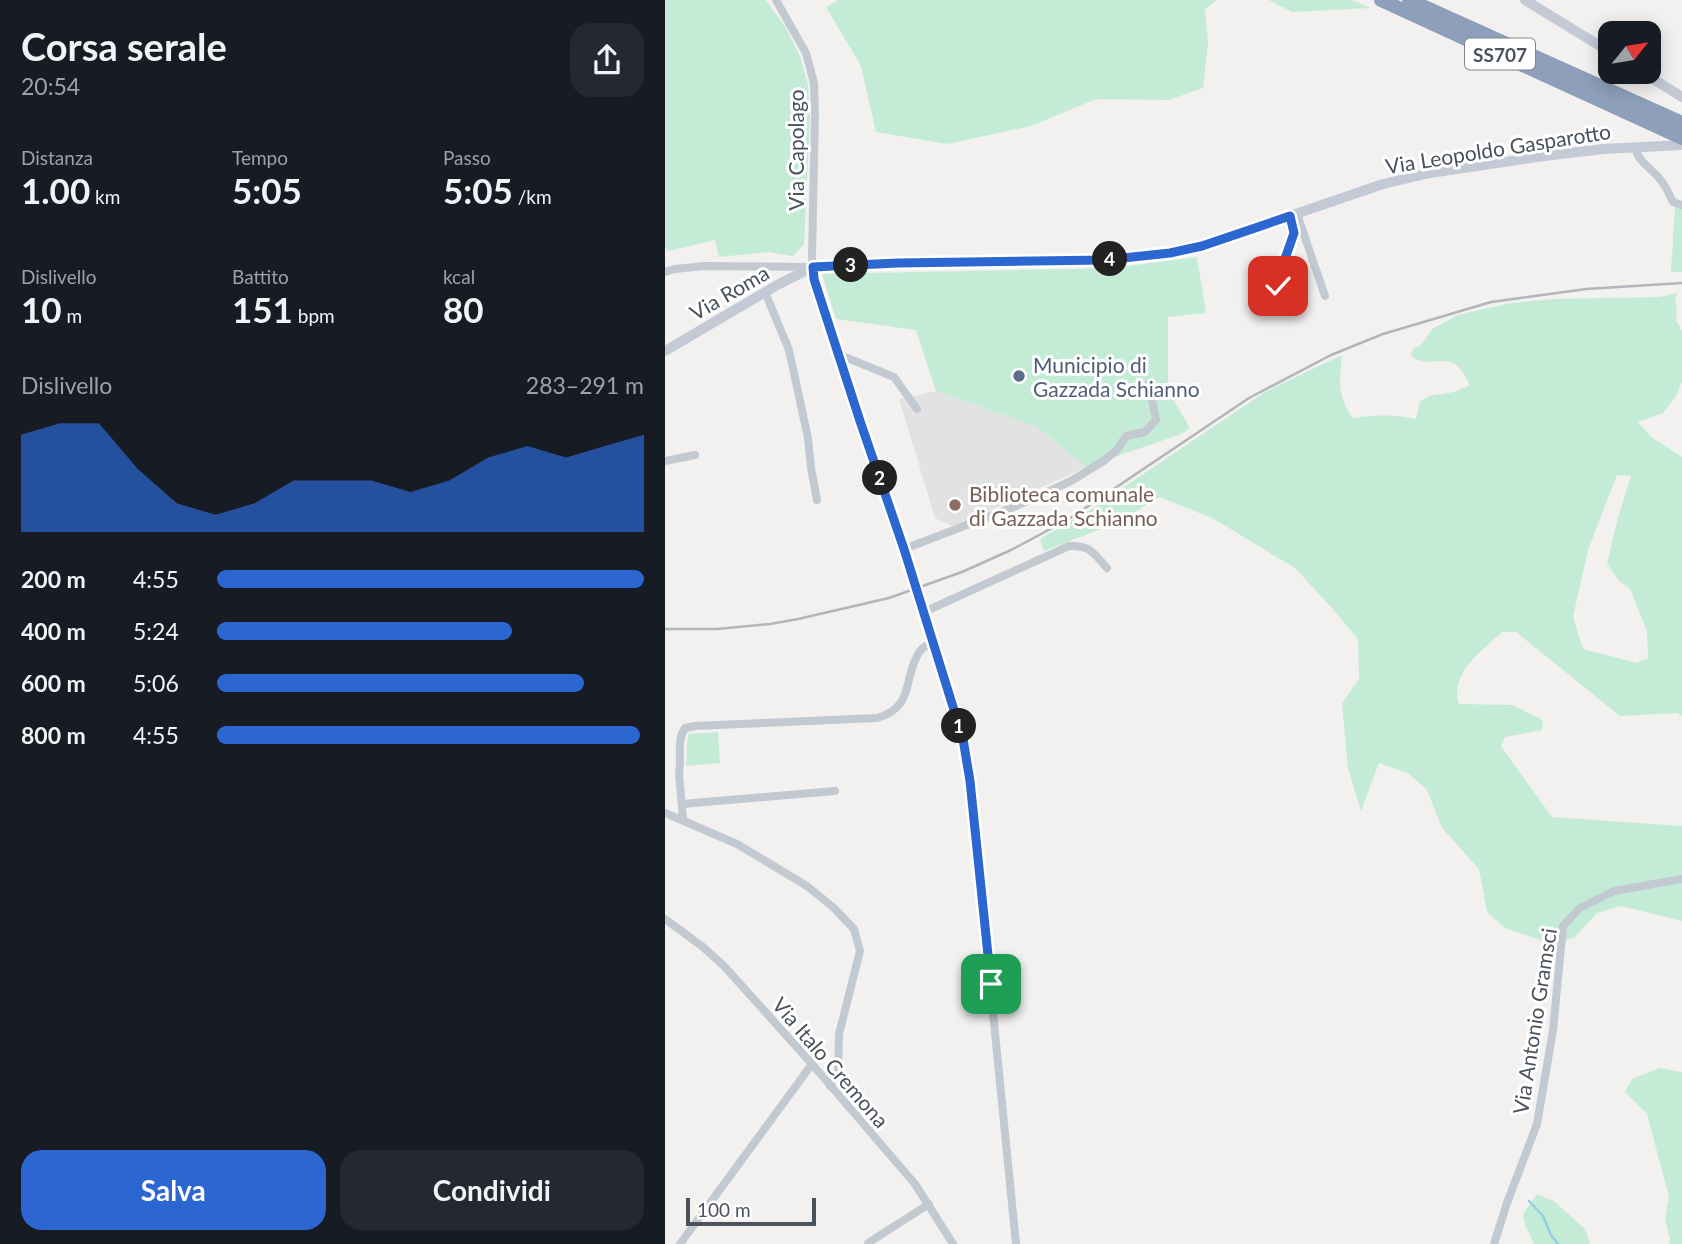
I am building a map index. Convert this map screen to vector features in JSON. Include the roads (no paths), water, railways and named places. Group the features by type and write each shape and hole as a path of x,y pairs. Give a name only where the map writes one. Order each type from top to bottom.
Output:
{"highway":[{"name":"SS707","path":"1381,0 1621,103 1655,111 1682,123"},
{"name":"SS707","path":"1409,0 1621,103 1682,136"},
{"name":"SS707","path":"1655,111 1682,136"}],"main road":[{"path":"1525,0 1598,45"},
{"path":"1661,84 1682,97"},
{"name":"Via Leopoldo Gasparotto","path":"813,267 1104,260 1170,253 1205,245 1383,184 1430,173 1555,154 1682,145"},
{"name":"Via Roma","path":"665,351 813,267"}],"street":[{"name":"Via Capolago","path":"776,0 806,53 814,83 814,279 934,641 963,739 970,781 1016,1244"},
{"path":"1635,147 1637,157 1660,179 1673,202 1682,205"},
{"path":"1294,215 1325,296"},
{"path":"1280,308 1279,276 1294,233 1294,215"},
{"path":"665,267 675,269"},
{"path":"665,272 704,267 813,267"},
{"path":"765,292 789,350 808,438 817,500"},
{"path":"839,355 894,377 917,409"},
{"path":"904,549 1014,507 1071,481 1105,460 1117,450 1126,436 1145,432 1156,420 1149,384"},
{"path":"665,461 695,456"},
{"path":"923,609 1069,547 1082,545 1107,568"},
{"path":"683,820 679,773 680,735 685,728 877,718 889,714 898,708 903,699 921,650 934,641"},
{"path":"682,804 835,791"},
{"path":"665,813 737,844 807,886 854,929 860,951 839,1034 838,1070 830,1086"},
{"name":"Via Antonio Gramsci","path":"1494,1244 1537,1124 1553,1030 1563,926 1580,908 1614,891 1682,879"},
{"name":"Via Italo Cremona","path":"665,919 724,966 812,1064 915,1184 953,1244"},
{"path":"680,1244 812,1064"},
{"path":"869,1243 929,1205"}],"waterway":[{"path":"1529,1201 1543,1216 1558,1244"}],"railway":[{"path":"665,629 717,629 798,619 889,598 962,572 1069,519 1249,398 1331,355 1383,334 1491,302 1586,289 1682,283"}],"place":[{"name":"Municipio di Gazzada Schianno","path":"1019,376"},
{"name":"Biblioteca comunale di Gazzada Schianno","path":"955,505"}]}
